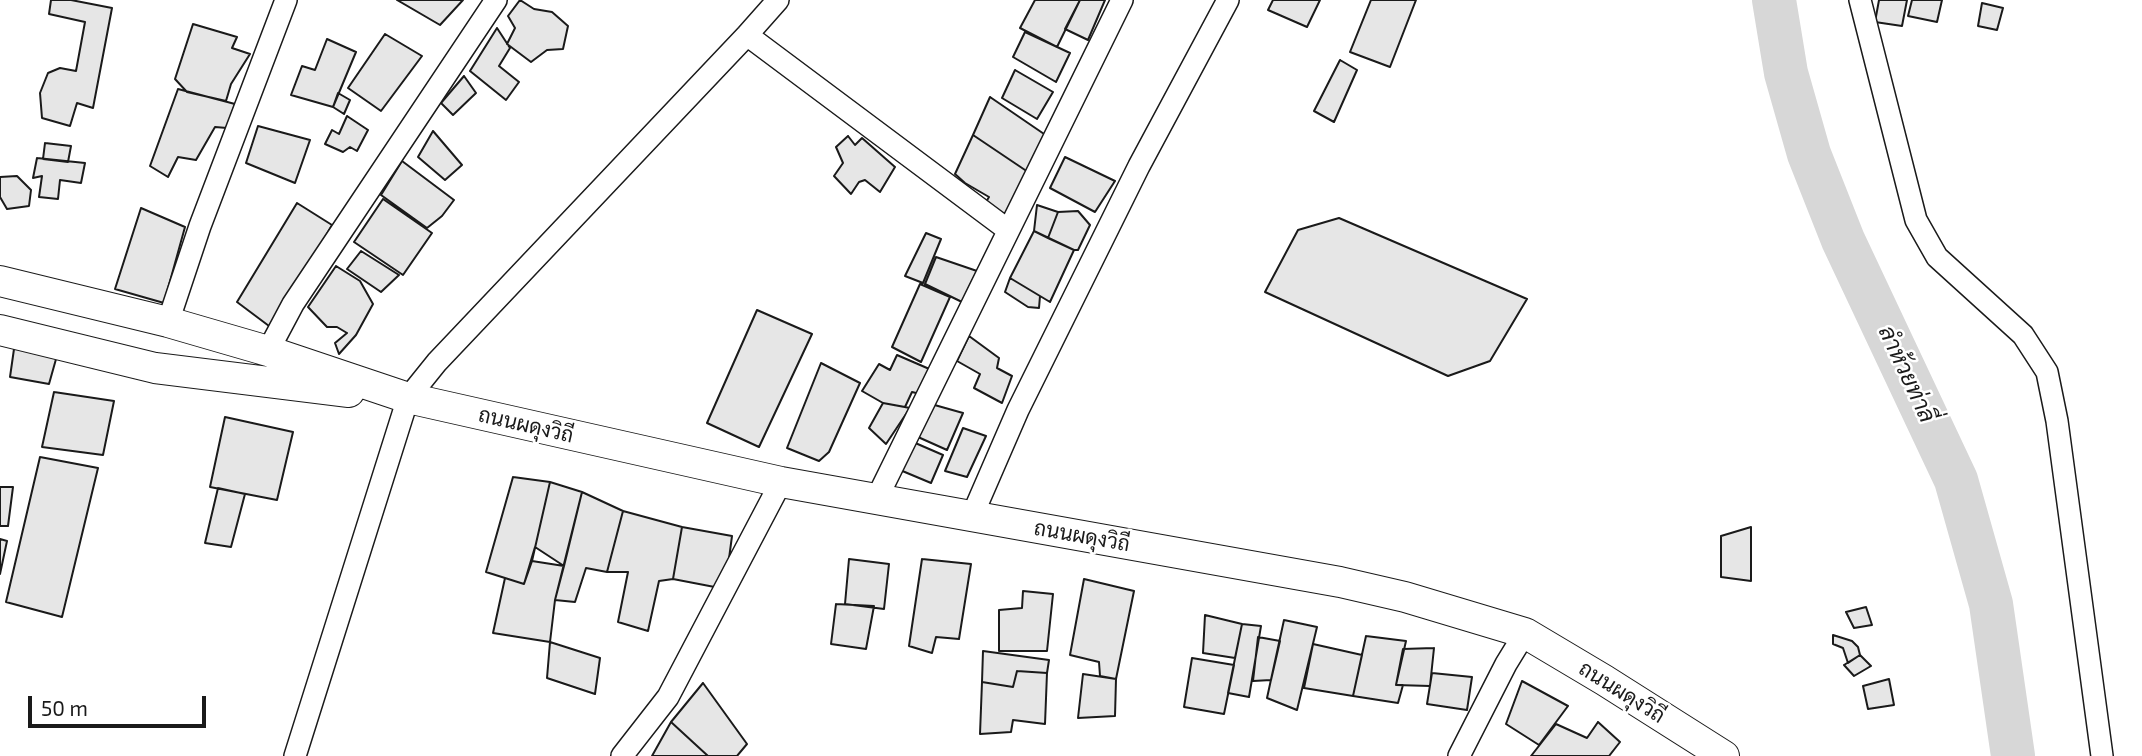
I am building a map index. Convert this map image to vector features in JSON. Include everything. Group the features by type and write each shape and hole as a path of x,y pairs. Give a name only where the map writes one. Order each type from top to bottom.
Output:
{"main road":[{"path":"0,281 167,322 268,351 408,398"},
{"path":"0,330 155,368 408,398"},
{"name":"ถนนผดุงวิถี","path":"408,398 781,482 1340,582 1405,597 1525,633 1724,756"}],"street":[{"path":"167,322 200,226 286,0"},
{"path":"268,351 293,304 495,0"},
{"path":"295,756 408,398 438,362 778,0"},
{"path":"876,500 1122,0"},
{"path":"972,516 1018,410 1139,166 1228,0"},
{"path":"1860,0 1916,220 1937,257 2023,335 2047,372 2057,421 2102,756"},
{"path":"747,35 1008,230"},
{"path":"622,756 668,697 781,482"},
{"path":"1459,756 1525,633"}],"building":[{"path":"51,0 71,0 112,8 93,108 77,103 70,126 42,118 40,93 48,73 60,68 76,71 85,22 49,14"},
{"path":"397,0 463,0 440,25"},
{"path":"520,0 534,9 552,12 568,26 563,49 547,50 531,62 507,44 515,28 508,16"},
{"path":"1035,0 1080,0 1057,47 1020,28"},
{"path":"1080,0 1105,0 1088,40 1065,29"},
{"path":"1273,0 1320,0 1307,27 1268,10"},
{"path":"1371,0 1416,0 1390,67 1350,52"},
{"path":"1879,0 1907,0 1902,26 1875,22"},
{"path":"1912,0 1942,0 1937,22 1908,16"},
{"path":"1982,3 2003,8 1997,30 1978,26"},
{"path":"193,24 237,37 232,48 250,54 231,84 226,101 187,92 175,79"},
{"path":"497,28 510,48 499,66 519,82 506,100 470,71"},
{"path":"1025,32 1070,53 1056,82 1013,57"},
{"path":"385,34 422,56 381,111 348,88"},
{"path":"327,39 356,52 333,107 291,95 302,66 315,70"},
{"path":"1340,60 1357,70 1334,122 1314,111"},
{"path":"1015,70 1053,92 1037,119 1002,98"},
{"path":"464,76 476,93 453,115 441,103"},
{"path":"178,89 235,104 227,128 215,127 196,160 178,157 168,177 150,166"},
{"path":"338,93 350,100 344,114 333,107"},
{"path":"990,97 1047,136 1028,172 973,135"},
{"path":"347,116 368,130 357,151 350,147 343,152 325,144 332,130 339,134"},
{"path":"258,126 310,140 295,183 246,163"},
{"path":"433,131 462,165 445,180 418,157"},
{"path":"973,135 1028,172 1005,218 986,202 989,197 955,174"},
{"path":"848,136 855,145 862,138 895,167 880,192 865,180 859,182 851,194 834,176 843,163 836,147"},
{"path":"45,143 71,146 68,162 43,159"},
{"path":"1065,157 1115,181 1095,212 1050,188"},
{"path":"37,158 85,163 81,183 60,180 58,199 39,197 42,176 33,178"},
{"path":"402,161 454,200 442,216 427,228 381,195"},
{"path":"17,176 31,190 29,206 7,209 0,197 0,177"},
{"path":"383,199 432,233 403,275 354,242"},
{"path":"297,203 332,225 273,329 237,302"},
{"path":"1037,205 1058,212 1048,238 1034,231"},
{"path":"141,208 185,227 164,303 115,289"},
{"path":"1078,211 1090,225 1078,250 1048,238 1058,212"},
{"path":"1339,218 1527,299 1490,361 1448,376 1265,292 1298,230"},
{"path":"1034,231 1074,250 1050,302 1010,278"},
{"path":"926,233 941,239 923,283 905,276"},
{"path":"361,251 399,275 381,292 347,269"},
{"path":"936,257 977,271 962,302 925,284"},
{"path":"336,266 360,281 373,304 356,335 339,354 335,343 347,333 337,327 327,327 308,307"},
{"path":"1010,278 1040,296 1039,308 1028,307 1005,292"},
{"path":"920,284 950,297 921,362 892,347"},
{"path":"757,310 812,334 759,447 707,423"},
{"path":"969,336 999,358 997,368 1012,376 1002,403 974,388 980,374 957,361"},
{"path":"15,342 58,352 49,384 10,377"},
{"path":"897,355 934,371 920,394 912,392 905,407 883,403 862,391 879,364 890,370"},
{"path":"821,363 860,383 829,452 819,461 787,448"},
{"path":"54,392 114,401 103,455 42,447"},
{"path":"883,403 910,408 886,444 869,428"},
{"path":"931,404 963,413 947,450 918,437"},
{"path":"225,417 293,432 277,500 210,487"},
{"path":"963,428 986,436 967,477 945,471"},
{"path":"913,442 943,455 931,483 900,470"},
{"path":"40,457 98,468 62,617 6,602"},
{"path":"513,477 550,482 524,584 486,572"},
{"path":"550,482 582,492 564,566 532,561"},
{"path":"0,487 13,487 8,526 0,526"},
{"path":"218,488 245,494 231,547 205,543"},
{"path":"582,492 623,511 607,572 586,568 575,602 555,600"},
{"path":"623,511 682,527 673,579 659,581 648,631 618,622 628,572 607,572"},
{"path":"682,527 732,536 725,589 673,579"},
{"path":"1751,527 1751,581 1721,577 1721,536"},
{"path":"0,539 7,541 0,574"},
{"path":"535,547 564,566 555,600 550,642 493,633 505,578 524,584"},
{"path":"849,559 889,564 884,609 845,604"},
{"path":"922,559 971,564 959,639 936,637 932,653 909,646"},
{"path":"1084,579 1134,591 1116,679 1100,676 1099,662 1070,655"},
{"path":"1023,591 1053,594 1047,651 999,651 999,610 1022,608"},
{"path":"836,604 874,606 866,649 831,644"},
{"path":"1866,607 1872,625 1854,628 1846,612"},
{"path":"1205,615 1242,624 1235,658 1203,653"},
{"path":"1284,620 1317,627 1297,710 1267,698"},
{"path":"1242,624 1261,626 1249,697 1228,693"},
{"path":"1833,635 1852,641 1858,647 1860,655 1848,663 1843,648 1833,644"},
{"path":"1366,636 1406,641 1396,685 1403,685 1398,703 1353,696"},
{"path":"1258,637 1280,641 1271,680 1253,681"},
{"path":"550,642 600,658 595,694 547,678"},
{"path":"1313,644 1362,655 1353,696 1304,688"},
{"path":"1434,648 1430,686 1396,685 1403,649"},
{"path":"983,651 1049,660 1047,673 1017,671 1013,687 982,682"},
{"path":"1860,655 1871,666 1854,676 1844,665"},
{"path":"1192,658 1234,665 1224,714 1184,707"},
{"path":"1017,671 1047,673 1045,724 1013,720 1011,732 980,734 982,682 1013,687"},
{"path":"1432,673 1472,677 1467,710 1427,704"},
{"path":"1083,674 1116,679 1115,716 1078,718"},
{"path":"1889,679 1894,705 1868,709 1863,686"},
{"path":"1522,681 1568,706 1539,745 1506,724"},
{"path":"703,683 747,744 737,756 708,756 671,722"},
{"path":"671,722 708,756 652,756"},
{"path":"1598,722 1620,742 1609,756 1531,756 1556,724 1587,738"}],"waterway":[{"name":"ลำห้วยท่าลี่","path":"1774,0 1786,73 1809,154 1843,240 1956,480 1991,604 2013,756"}]}
